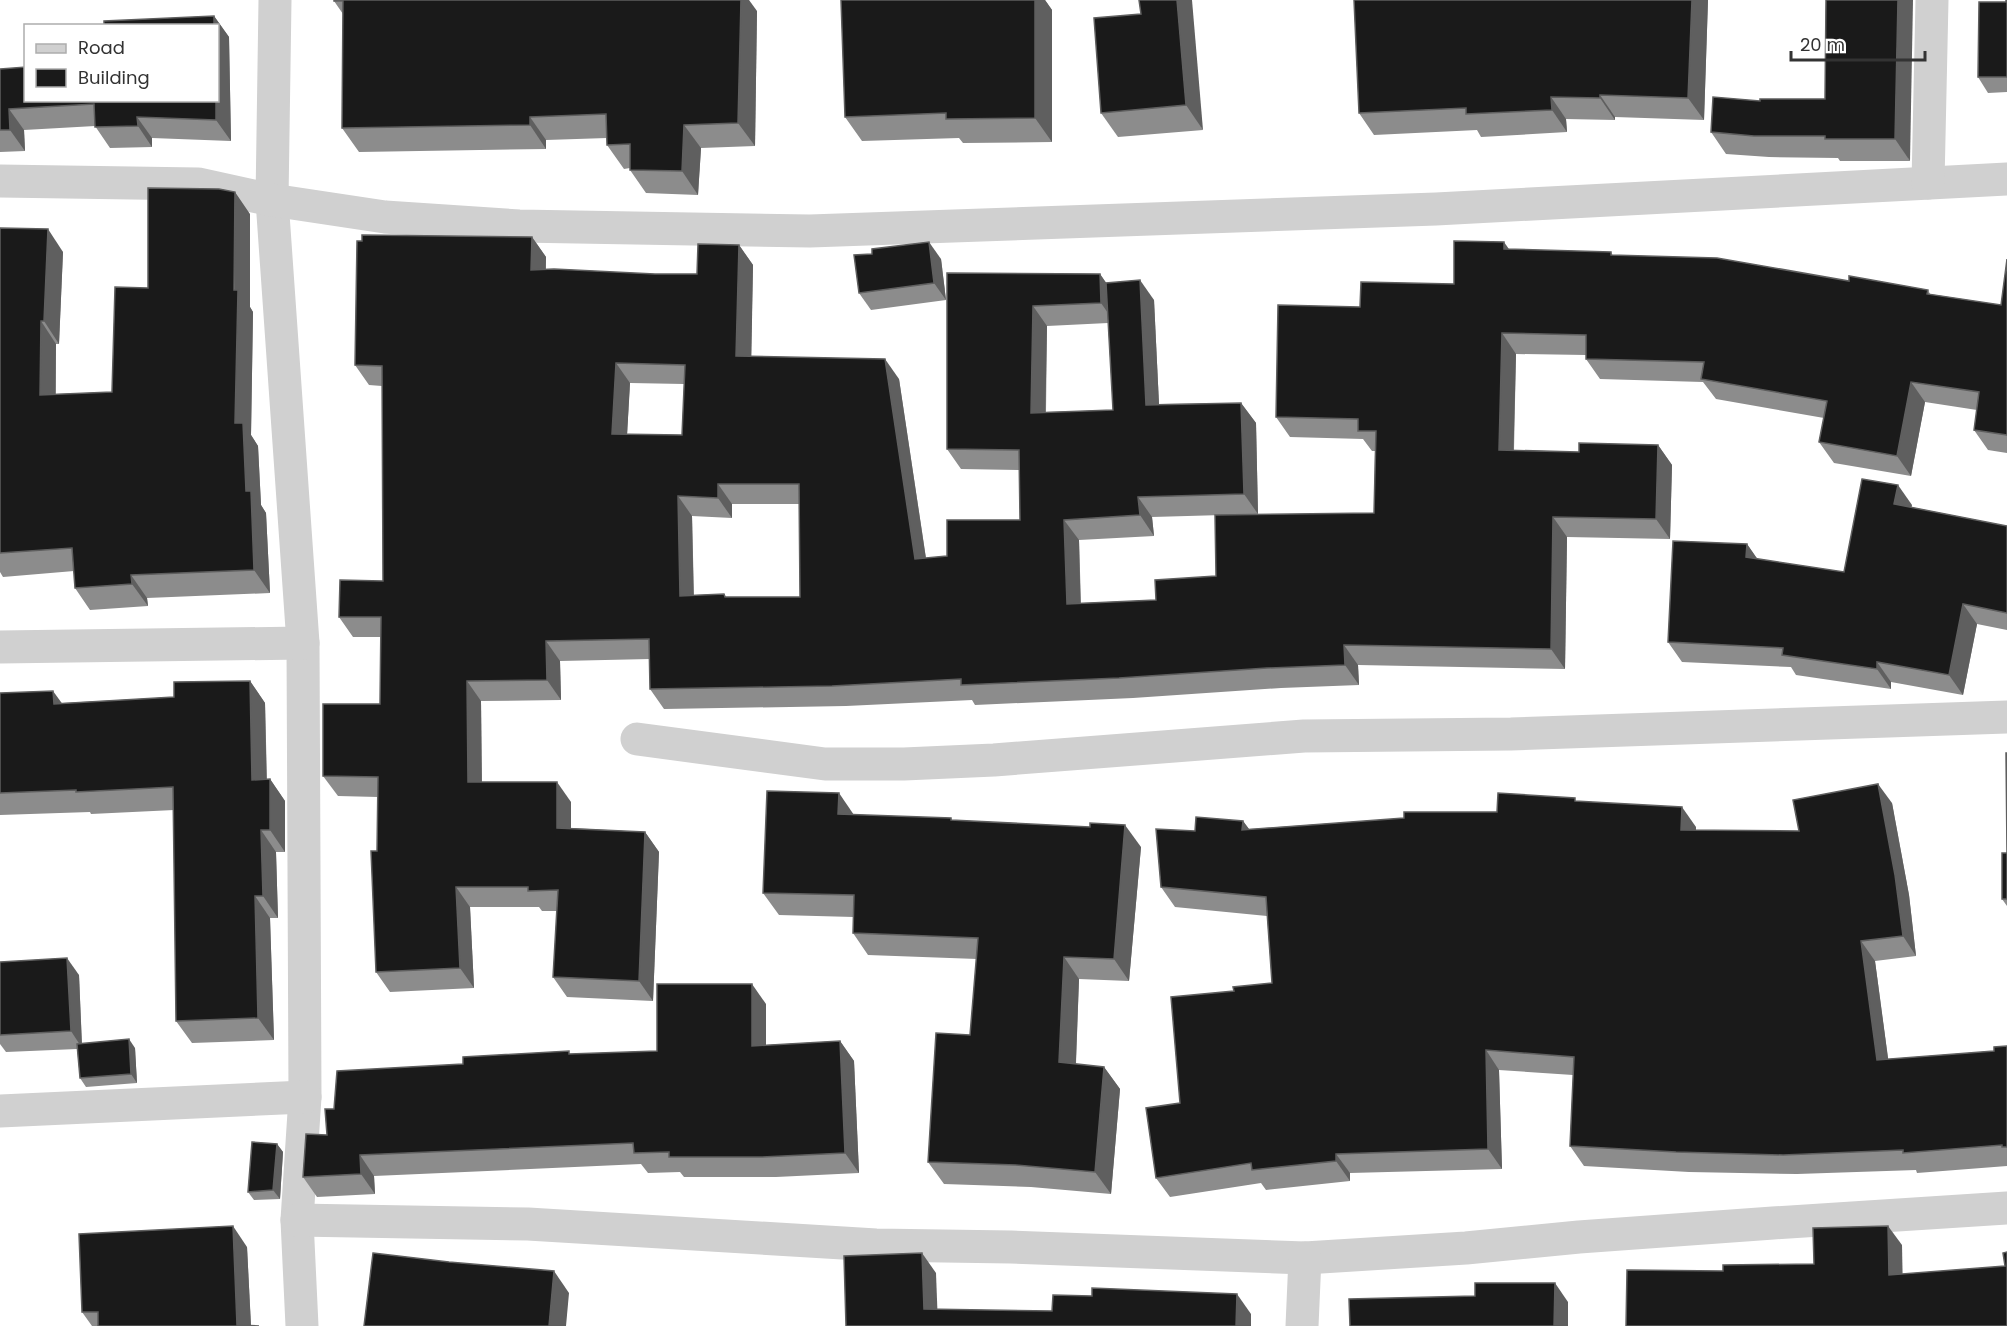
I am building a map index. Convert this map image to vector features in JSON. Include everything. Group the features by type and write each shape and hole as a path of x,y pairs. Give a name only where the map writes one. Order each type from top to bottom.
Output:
{"street":[{"path":"275,0 272,200 303,643 305,1097 297,1220 302,1326"},
{"path":"1928,183 1932,0"},
{"path":"0,181 198,184 272,200 385,217 519,226 810,231 1436,209 2007,179"},
{"path":"0,647 303,643"},
{"path":"638,739 825,764 904,764 994,760 1304,736 1535,733 2007,717"},
{"path":"0,1111 305,1097"},
{"path":"297,1220 528,1224 876,1245 1035,1248 1305,1258 2007,1208"},
{"path":"1302,1326 1305,1258"}],"building":[{"path":"334,0 741,0 738,123 684,125 682,171 630,170 630,144 607,145 606,114 530,117 530,125 342,128 343,1"},
{"path":"841,0 1035,0 1035,118 946,119 946,113 845,117"},
{"path":"1139,0 1177,0 1186,105 1101,113 1094,18 1141,14"},
{"path":"1354,0 1692,0 1688,98 1600,95 1600,98 1551,97 1552,110 1466,114 1466,108 1359,113"},
{"path":"1826,0 1898,0 1895,139 1825,139 1825,136 1754,136 1711,132 1713,97 1760,101 1760,99 1825,99"},
{"path":"2006,0 2007,77 1978,77 1979,2 2006,2"},
{"path":"214,16 214,24 104,24 104,21"},
{"path":"24,67 24,102 216,102 216,120 137,117 138,126 95,127 94,104 9,109 10,130 0,130 0,69"},
{"path":"148,188 219,189 235,192 234,290 238,290 235,423 243,423 246,491 251,491 254,570 131,575 132,584 75,588 72,548 0,553 0,228 48,229 44,321 41,321 40,395 112,392 115,287 148,288"},
{"path":"362,235 532,237 531,270 655,274 697,274 698,244 739,245 736,356 885,359 915,559 947,556 947,520 1020,520 1019,450 947,449 947,273 1100,274 1101,303 1033,306 1031,413 1113,410 1106,283 1140,280 1146,405 1241,403 1244,494 1138,497 1140,515 1064,520 1067,604 1156,600 1155,580 1216,576 1215,515 1374,513 1376,431 1358,431 1358,419 1276,417 1278,305 1360,307 1361,282 1454,284 1454,241 1504,242 1504,249 1717,258 1849,281 1849,276 1928,290 1927,294 2001,305 2007,259 2007,435 1974,430 1979,392 1911,382 1897,456 1819,442 1827,401 1701,379 1704,362 1586,359 1586,335 1502,333 1499,450 1579,452 1579,443 1658,445 1656,519 1553,517 1551,649 1344,645 1345,665 961,685 961,679 832,686 650,689 649,639 546,641 547,680 467,681 468,782 557,782 557,828 645,832 639,981 553,977 558,890 528,891 528,887 456,887 460,968 376,972 371,851 377,851 378,777 323,776 323,704 380,704 381,617 339,617 340,580 383,581 382,366 355,365 357,241 362,241","holes":["616,363 685,365 682,435 612,434","718,484 799,484 800,597 725,597 724,594 680,596 678,496 718,498"]},
{"path":"929,242 934,283 859,293 854,255 872,254 872,249"},
{"path":"1862,479 1898,485 1894,504 2007,526 2007,613 1963,604 1949,675 1877,662 1877,669 1782,655 1783,648 1668,642 1673,541 1747,544 1746,557 1844,572"},
{"path":"250,681 252,780 270,779 270,830 261,830 263,896 255,896 258,1018 176,1021 173,787 0,793 0,693 53,691 54,704 174,697 174,682"},
{"path":"2006,753 2007,753 2007,853"},
{"path":"1878,784 1895,875 1903,936 1861,941 1877,1060 1994,1051 1994,1047 2007,1046 2007,1147 2002,1147 2002,1145 1903,1153 1903,1150 1783,1155 1570,1146 1574,1057 1486,1050 1488,1149 1336,1154 1336,1161 1252,1170 1251,1163 1156,1178 1146,1108 1180,1103 1171,997 1234,991 1233,987 1272,983 1266,897 1161,887 1156,829 1195,831 1196,817 1243,821 1242,830 1404,818 1404,812 1497,812 1498,793 1575,798 1575,801 1682,807 1681,830 1799,831 1793,800"},
{"path":"767,791 839,793 838,814 951,818 951,820 1090,827 1090,823 1125,825 1114,959 1064,957 1059,1062 1104,1067 1095,1172 1016,1165 928,1162 936,1033 970,1035 978,938 853,933 854,895 763,893"},
{"path":"2002,853 2007,853 2007,899 2002,899"},
{"path":"67,958 71,1031 0,1035 0,962"},
{"path":"657,984 752,984 752,1046 840,1041 845,1153 762,1157 669,1157 669,1152 634,1153 633,1143 360,1155 361,1174 303,1177 306,1134 327,1135 325,1109 334,1109 337,1071 463,1064 463,1057 569,1051 569,1054 657,1051"},
{"path":"129,1039 131,1074 80,1078 77,1044"},
{"path":"252,1142 277,1144 273,1190 248,1192"},
{"path":"233,1226 237,1325 259,1326 98,1326 98,1312 82,1312 79,1234"},
{"path":"1888,1226 1889,1275 2005,1266 2003,1253 2007,1252 2007,1326 1626,1326 1627,1270 1723,1271 1723,1265 1814,1264 1813,1228"},
{"path":"373,1253 554,1271 549,1326 364,1326"},
{"path":"922,1253 924,1309 1052,1311 1053,1295 1092,1296 1092,1288 1237,1294 1236,1326 846,1326 844,1256"},
{"path":"1475,1283 1555,1283 1554,1326 1350,1326 1349,1299 1475,1296"}]}
